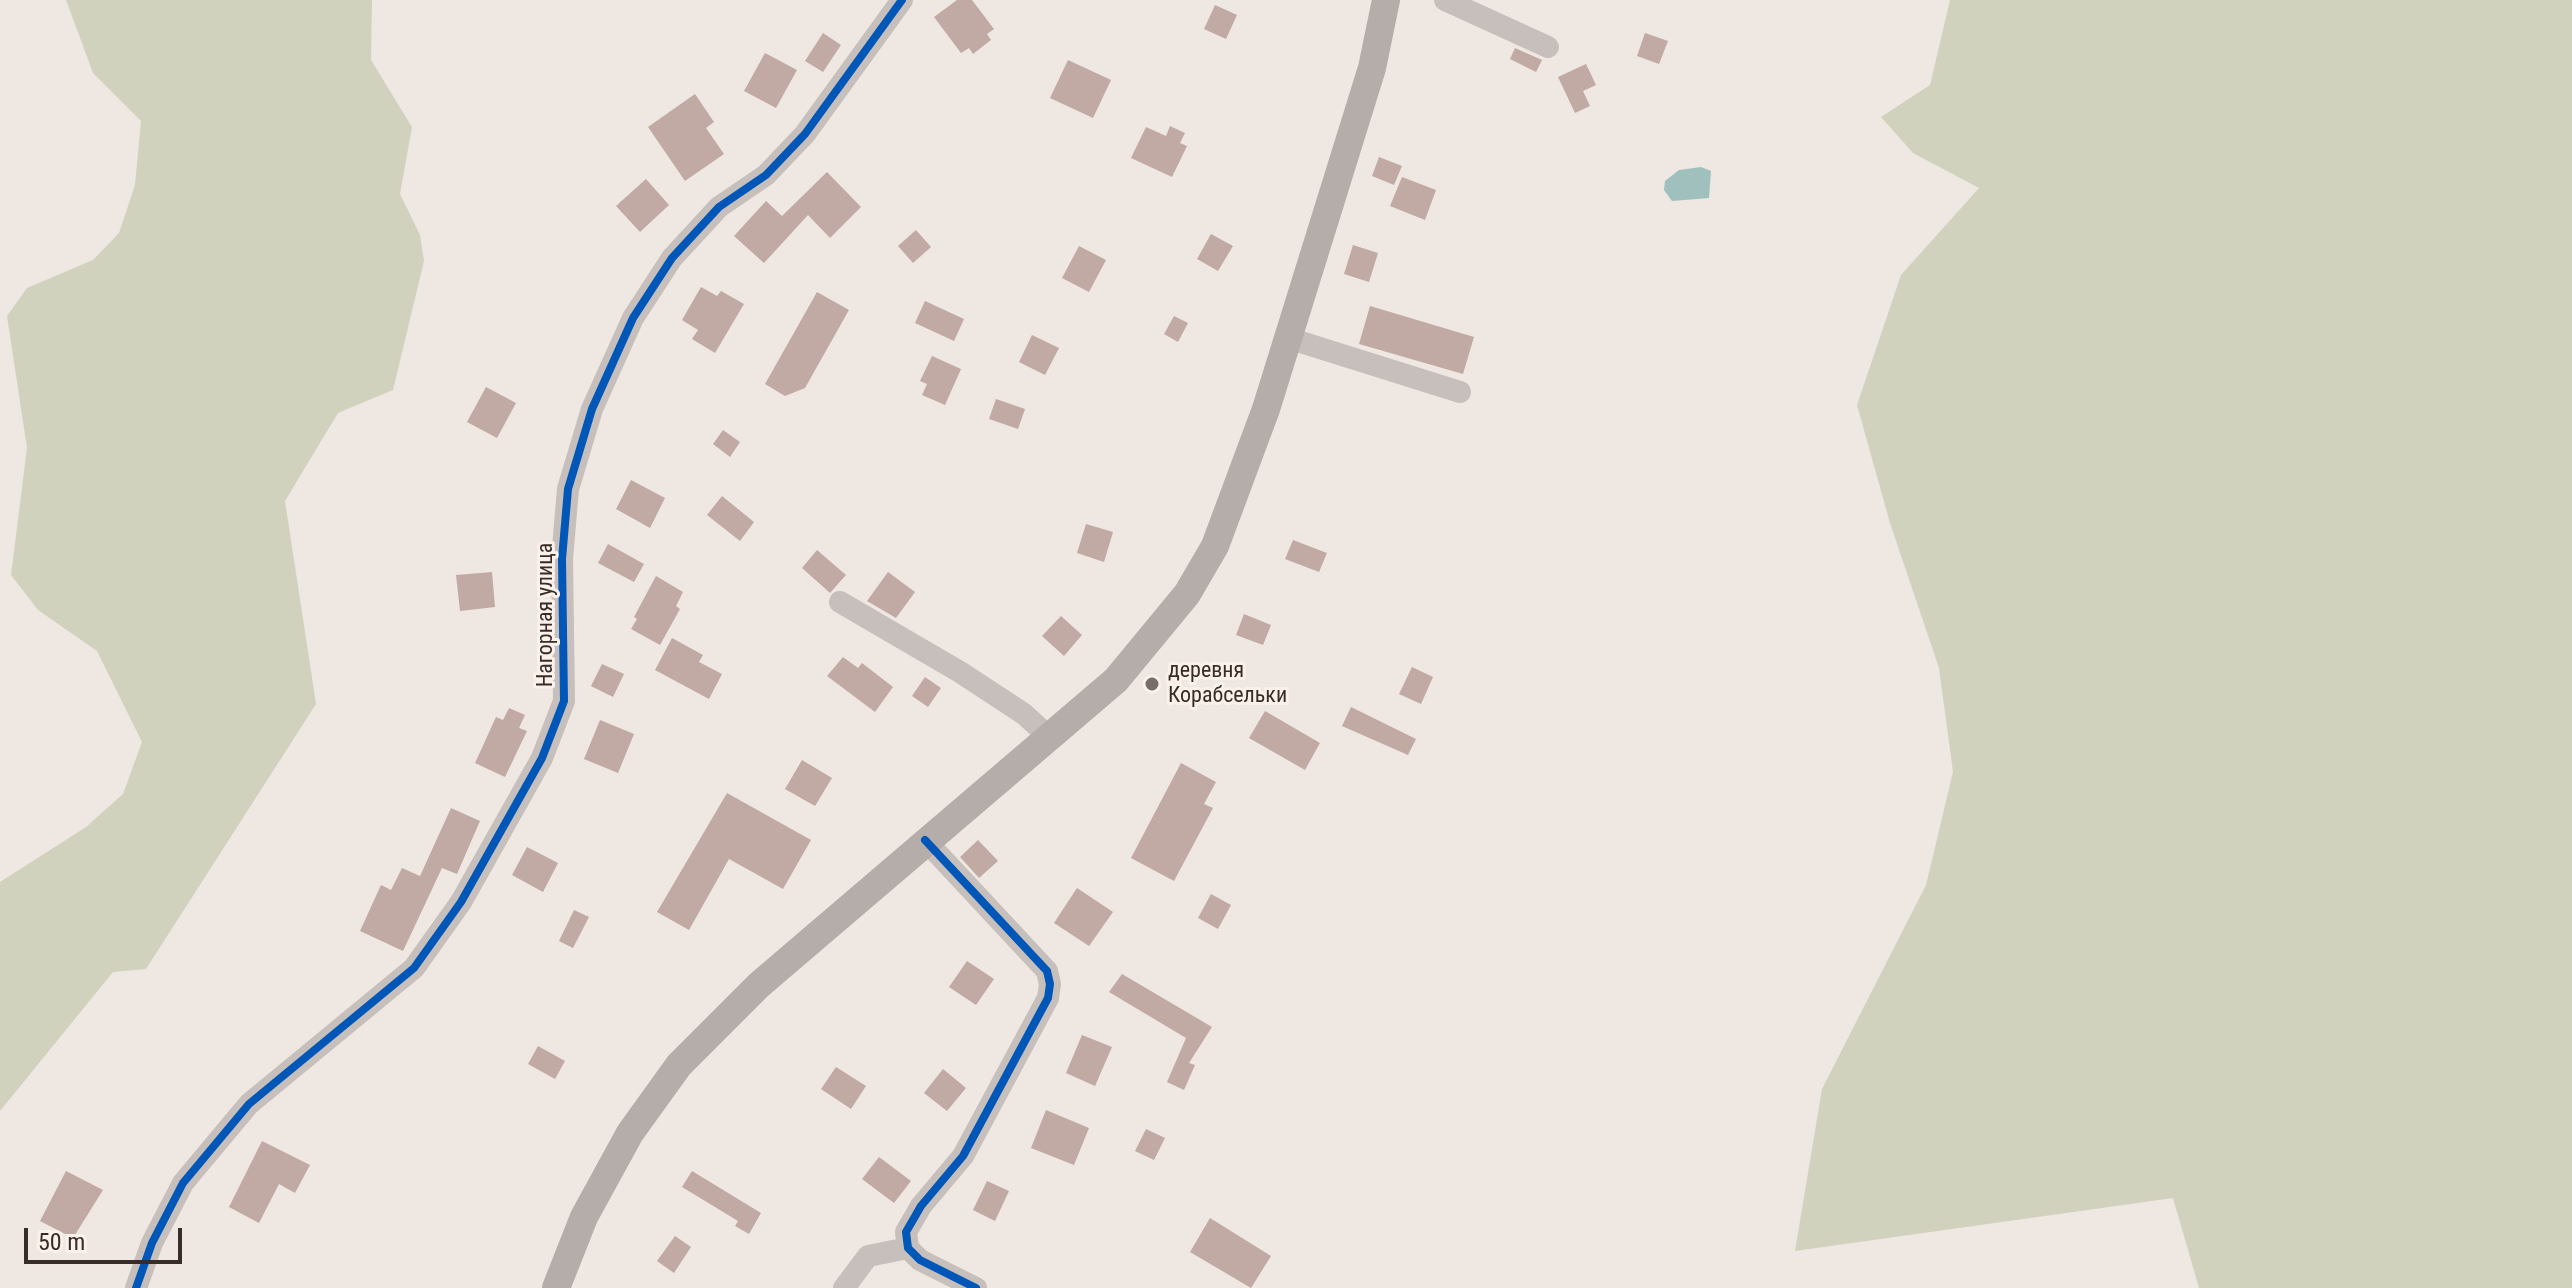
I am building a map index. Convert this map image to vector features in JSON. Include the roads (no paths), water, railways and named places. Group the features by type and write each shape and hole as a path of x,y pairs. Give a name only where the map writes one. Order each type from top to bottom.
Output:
{"main road":[{"path":"556,1288 584,1217 630,1133 679,1065 759,985 925,840 1116,680 1187,594 1215,546 1235,498 1372,68 1388,1"}],"street":[{"name":"Нагорная улица","path":"136,1288 152,1243 183,1183 249,1104 414,968 461,902 542,758 564,701 562,559 568,489 592,409 633,318 672,258 710,217 766,175 805,134 902,0"},
{"path":"1445,0 1548,47"},
{"path":"1288,338 1460,392"},
{"path":"840,602 960,672 1024,714 1049,737"},
{"path":"925,840 1047,971 1050,984 1048,998 963,1156 921,1206 906,1232 908,1248 920,1260 976,1288"},
{"path":"844,1288 868,1256 908,1248"}],"water":[{"path":"1701,167 1711,171 1709,198 1672,201 1664,190 1665,181 1679,170"}],"place":[{"name":"деревня Корабсельки","path":"1152,684"}]}
